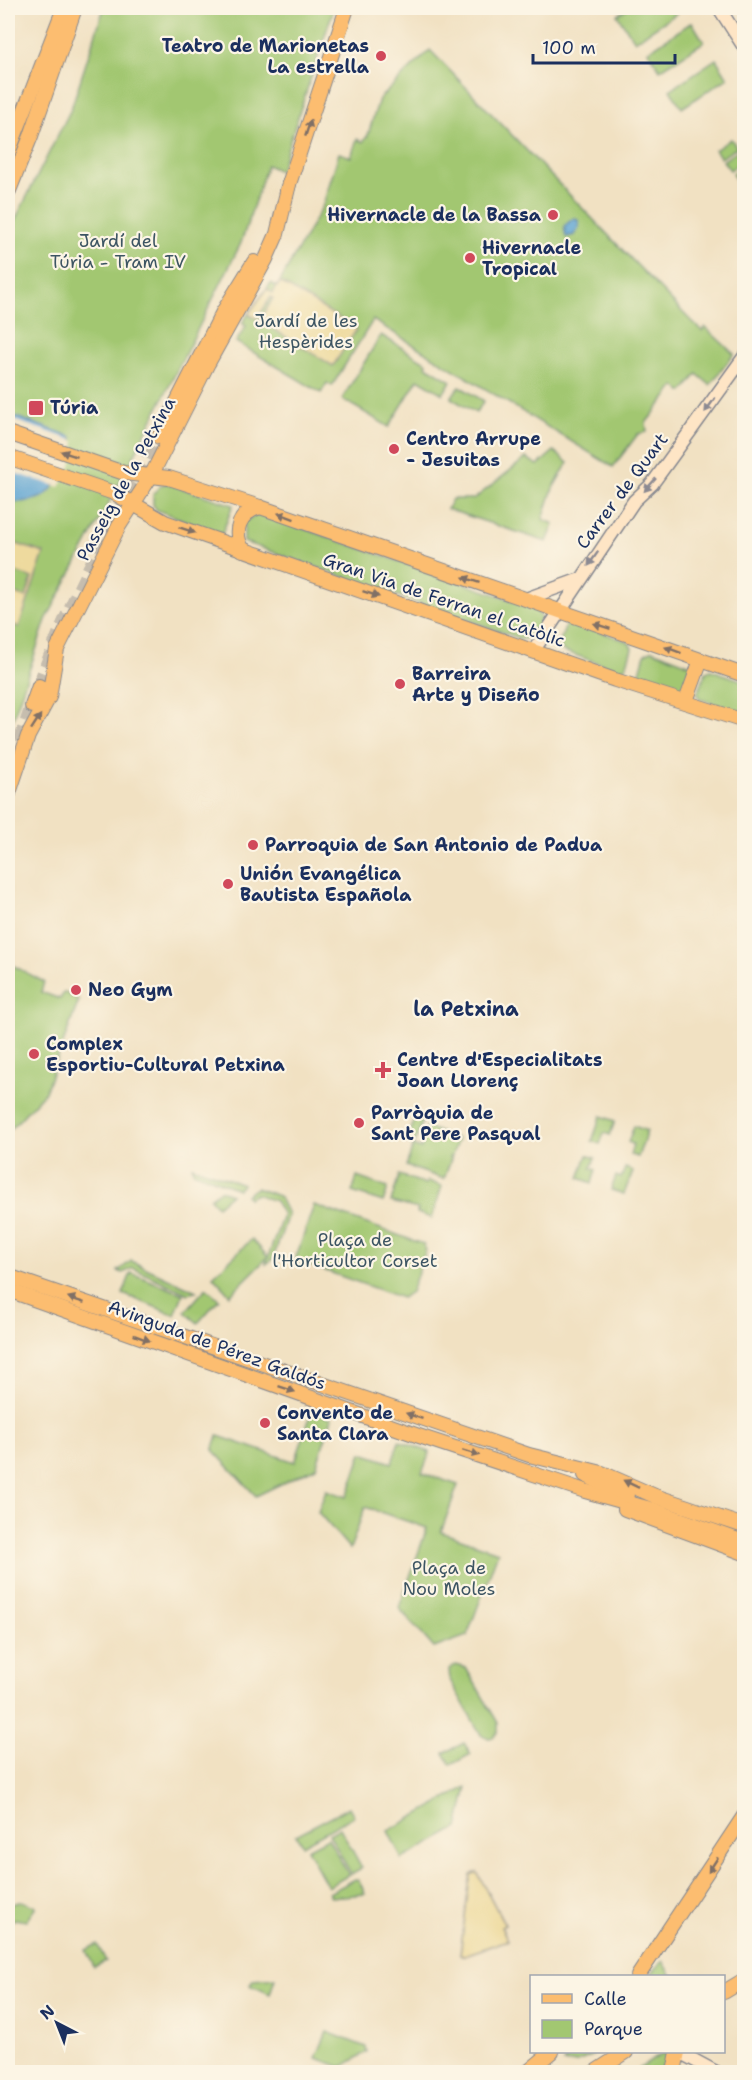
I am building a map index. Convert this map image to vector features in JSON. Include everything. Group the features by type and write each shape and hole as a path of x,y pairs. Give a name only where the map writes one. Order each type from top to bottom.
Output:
{"main road":[{"path":"8,153 64,8"},
{"path":"8,193 31,136 75,8"},
{"name":"Passeig de la Petxina","path":"8,796 25,743 49,697 57,649 118,526 151,476 208,363 270,252 289,184 347,8"},
{"name":"Passeig de la Petxina","path":"159,437 223,312 268,236 289,184"},
{"name":"Gran Via de Ferran el Catòlic","path":"8,433 124,473 180,481 260,507 744,675"},
{"name":"Gran Via de Ferran el Catòlic","path":"8,457 114,494 165,522 243,550 615,680 744,721"},
{"path":"243,550 236,534 238,523 246,513 260,507"},
{"path":"686,701 701,660"},
{"path":"32,706 39,686"},
{"name":"Avinguda de Pérez Galdós","path":"8,1275 556,1463 632,1498 744,1537"},
{"name":"Avinguda de Pérez Galdós","path":"8,1290 419,1436 585,1491 654,1510 744,1542"},
{"name":"Avinguda de Pérez Galdós","path":"556,1463 602,1473 655,1496 744,1527"},
{"name":"Avinguda de Pérez Galdós","path":"585,1491 650,1520 744,1553"},
{"path":"639,1975 744,1816"},
{"path":"725,1991 744,1980"},
{"path":"533,2070 551,2053"},
{"path":"595,2073 625,2053"},
{"path":"674,2073 678,2053"}],"street":[{"path":"719,8 744,47"},
{"name":"Carrer de Quart","path":"534,650 578,580 634,501 652,484 744,357"},
{"path":"526,599 578,580"},
{"path":"680,2053 716,2073"}],"green space":[{"name":"Jardí del Túria - Tram IV","path":"104,8 334,8 280,171 267,165 241,243 136,452 46,620 8,734 8,234 71,109"},
{"path":"628,8 685,8 635,41 617,15"},
{"path":"692,22 704,42 660,70 648,51"},
{"name":"Jardí de les Hespèrides","path":"430,50 692,322 702,331 705,327 734,354 710,385 697,374 683,392 675,386 646,423 647,432 638,434 613,467 373,320 332,386 327,383 321,393 236,342 246,326 242,323 271,283 277,287 323,205 339,153 351,157 357,139 363,142 368,135 379,99"},
{"path":"716,59 728,78 682,108 670,90"},
{"path":"731,139 737,147 721,158 715,150"},
{"path":"738,150 744,160 730,170 723,161"},
{"path":"744,165 744,184 741,187 732,174"},
{"path":"381,335 427,363 426,366 451,381 443,394 418,379 389,427 342,399"},
{"path":"459,386 484,401 476,413 451,398"},
{"path":"554,451 568,463 553,488 543,519 554,524 547,542 447,509 452,499 474,499 526,458 538,465"},
{"path":"166,483 233,505 222,534 157,510 153,505 153,494"},
{"path":"258,513 535,608 541,617 535,637 522,639 244,542 244,522"},
{"path":"573,622 629,642 632,648 626,667 619,670 563,651 559,644 566,625"},
{"path":"652,650 691,665 684,688 678,691 639,676 645,654"},
{"path":"711,670 744,681 744,714 700,699 697,694 706,672"},
{"name":"Complex Esportiu-Cultural Petxina","path":"8,963 44,982 41,992 60,999 64,992 79,1000 45,1092 8,1132"},
{"path":"601,1116 615,1121 610,1135 604,1133 600,1144 592,1141"},
{"path":"415,1118 423,1120 414,1145 407,1142"},
{"path":"634,1126 647,1131 638,1157 630,1155 633,1144 628,1142"},
{"path":"426,1127 458,1139 451,1158 448,1157 451,1159 444,1179 406,1166 413,1146 421,1149"},
{"path":"587,1155 595,1158 591,1168 596,1170 592,1183 579,1178"},
{"path":"192,1166 243,1184 238,1189 193,1171"},
{"path":"625,1168 633,1171 624,1194 611,1190 616,1176 621,1178"},
{"path":"399,1175 426,1184 428,1181 442,1186 432,1218 417,1213 418,1209 391,1202"},
{"path":"357,1177 388,1188 383,1202 352,1192"},
{"path":"256,1188 279,1196 288,1214 273,1259 266,1264 267,1258 230,1295 213,1276 252,1239 268,1257 283,1215 275,1201 256,1194 248,1198 246,1195"},
{"path":"220,1190 231,1194 217,1206 210,1198"},
{"name":"Plaça de l'Horticultor Corset","path":"314,1205 423,1244 426,1250 411,1292 402,1298 295,1260"},
{"path":"131,1261 196,1291 188,1294 133,1268 123,1273 118,1271"},
{"path":"131,1273 183,1294 175,1315 123,1294"},
{"path":"206,1288 219,1299 198,1323 185,1312"},
{"path":"312,1411 332,1418 316,1467 256,1496 213,1450 218,1436 295,1462"},
{"name":"Plaça de Nou Moles","path":"399,1441 430,1452 422,1473 458,1485 441,1532 498,1552 467,1636 434,1648 399,1608 427,1528 365,1507 350,1549 318,1512 326,1490 347,1497 362,1453 392,1463"},
{"path":"456,1665 466,1668 498,1723 498,1731 492,1737 481,1735 450,1680 449,1670"},
{"path":"464,1743 471,1754 451,1765 444,1753"},
{"path":"467,1787 458,1828 402,1859 388,1831"},
{"path":"349,1807 354,1816 302,1845 296,1835"},
{"path":"340,1828 362,1868 351,1874 329,1834"},
{"path":"328,1838 349,1875 328,1887 307,1849"},
{"path":"355,1879 359,1880 365,1894 331,1897 329,1893"},
{"path":"22,1901 36,1907 26,1921 15,1919 8,1924 8,1905"},
{"path":"97,1944 106,1961 94,1967 86,1950"},
{"path":"663,1961 671,1975 652,1975"},
{"path":"275,1978 270,1994 250,1985 253,1980"},
{"path":"327,2032 366,2047 367,2052 342,2067 316,2058"},
{"path":"569,2053 597,2053 578,2062 564,2063"},
{"path":"663,2053 668,2053 661,2072 634,2072"}],"sand":[{"path":"280,282 357,329 333,366 260,321 273,298 271,297 257,319 248,314 267,289 273,293"},
{"path":"14,543 44,553 19,627 8,623 8,592 26,597 32,578 12,571 8,584 8,562"},
{"path":"477,1872 505,1925 501,1927 508,1940 462,1956 460,1955 469,1885 471,1875"}],"water":[{"path":"574,218 579,221 579,228 574,235 566,237 564,226"},
{"path":"8,414 72,437 70,451 56,484 44,496 37,499 8,502"}],"pier":[{"path":"8,418 75,441 71,466 60,487 8,471"}],"tunnel":[{"path":"39,686 79,590 159,437"},
{"path":"20,742 32,706"}],"place":[{"name":"Teatro de Marionetas La estrella","path":"381,56"},
{"name":"Hivernacle de la Bassa","path":"553,215"},
{"name":"Hivernacle Tropical","path":"470,258"},
{"name":"Túria","path":"36,408"},
{"name":"Centro Arrupe - Jesuitas","path":"394,449"},
{"name":"Barreira Arte y Diseño","path":"400,684"},
{"name":"Parroquia de San Antonio de Padua","path":"253,845"},
{"name":"Unión Evangélica Bautista Española","path":"228,884"},
{"name":"Neo Gym","path":"76,990"},
{"name":"Complex Esportiu-Cultural Petxina","path":"34,1054"},
{"name":"Centre d'Especialitats Joan Llorenç","path":"383,1070"},
{"name":"Parròquia de Sant Pere Pasqual","path":"359,1123"},
{"name":"Convento de Santa Clara","path":"265,1423"}],"district":[{"name":"la Petxina","path":"466,1009"}]}
